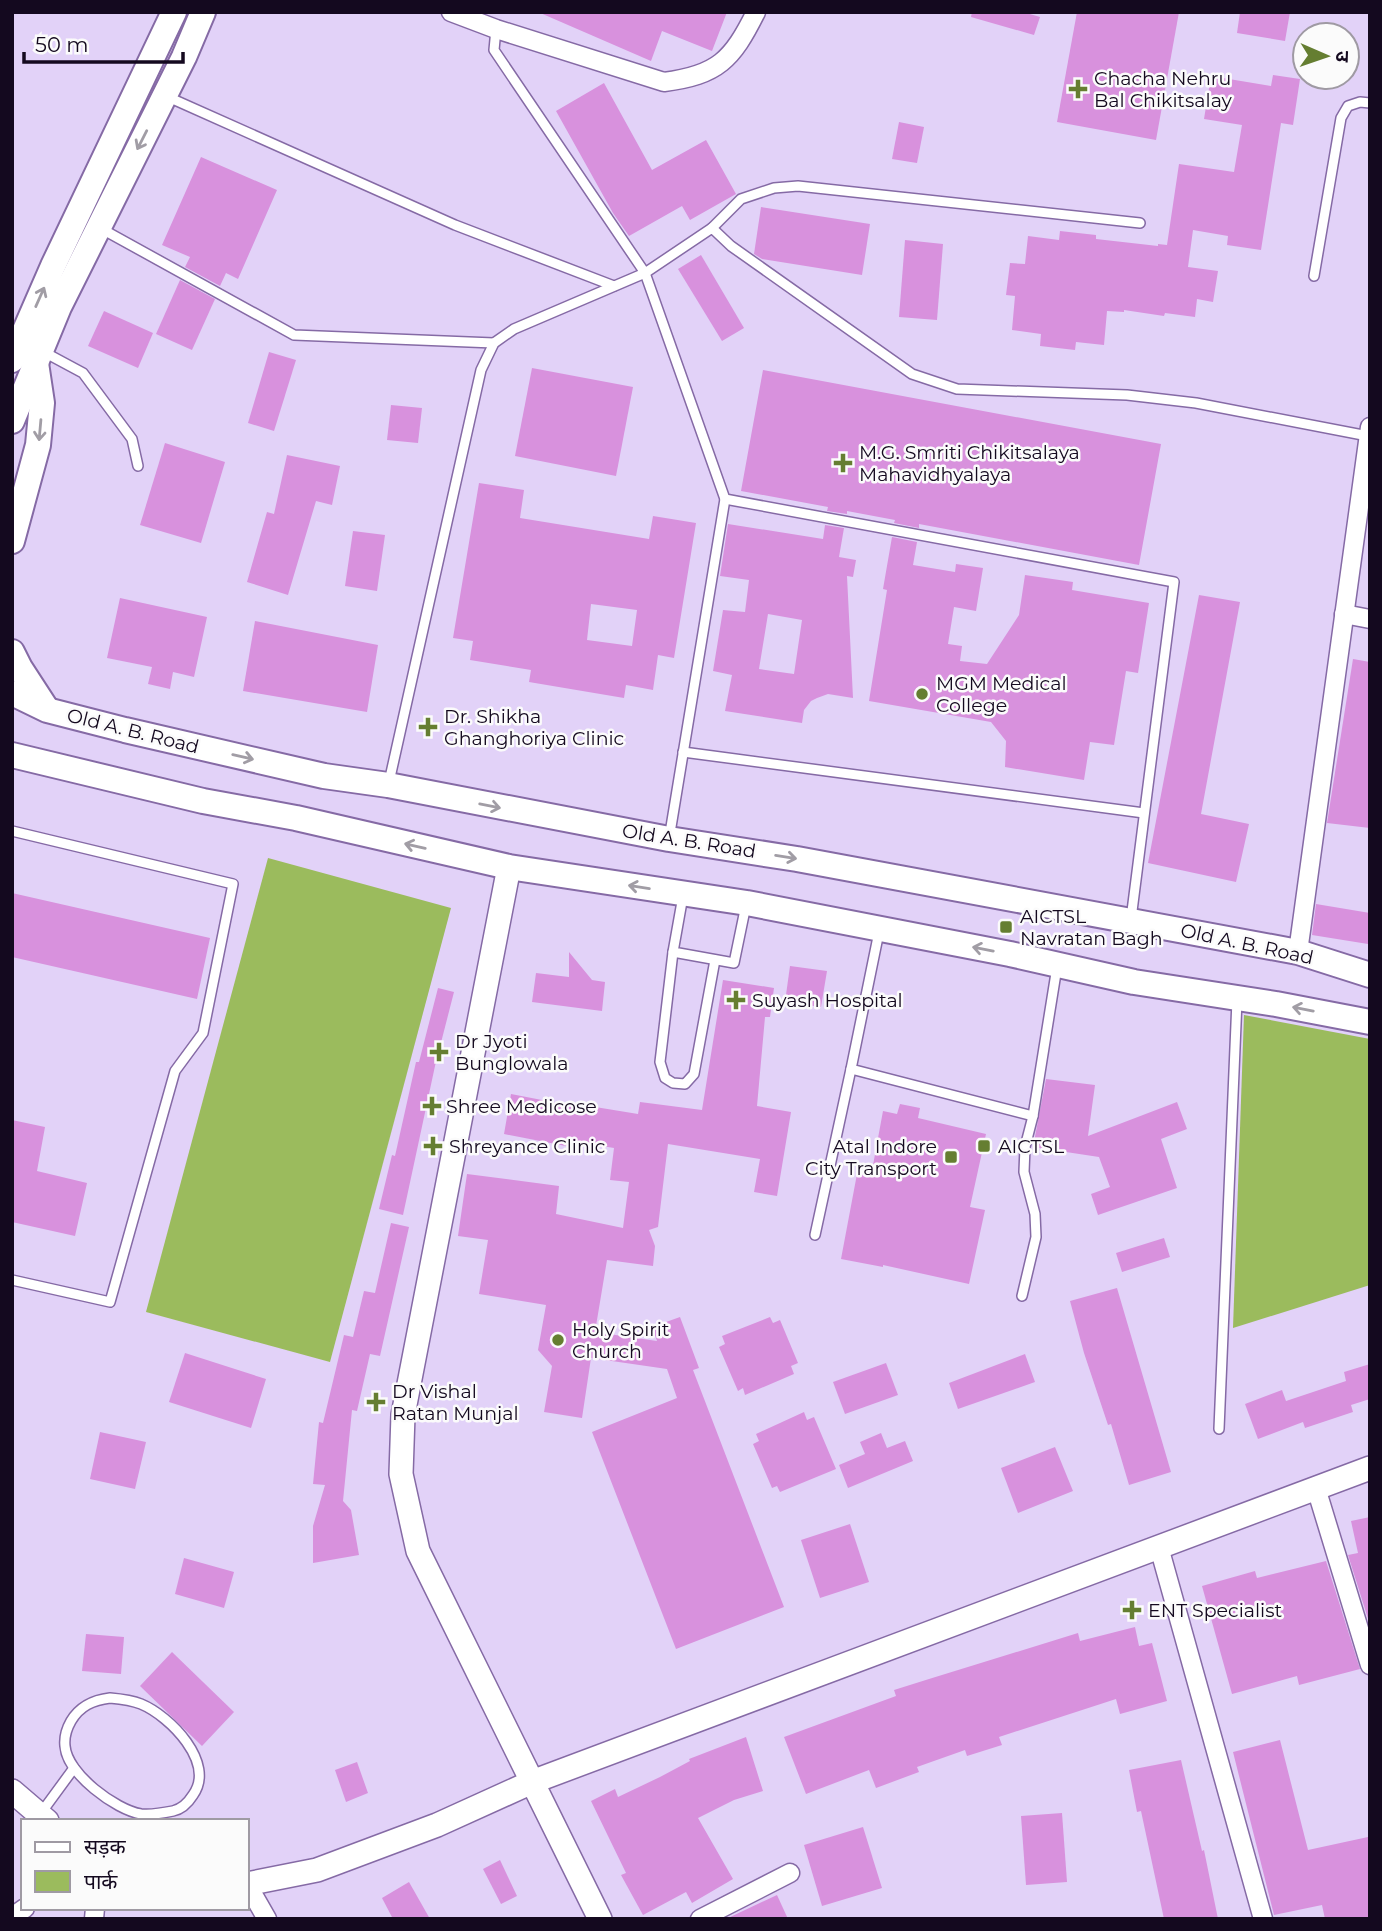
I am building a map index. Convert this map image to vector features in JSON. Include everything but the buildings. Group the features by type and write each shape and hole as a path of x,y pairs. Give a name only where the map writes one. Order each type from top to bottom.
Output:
{"main road":[{"path":"12,421 53,266 174,12"},
{"path":"12,541 38,445 42,403 30,357 184,57 202,12"},
{"path":"12,652 19,668 47,710"},
{"name":"Old A. B. Road","path":"12,693 47,710 324,776 388,785 669,839 797,859 1298,952 1370,975"},
{"path":"12,755 203,801 296,818 509,867 747,903 1134,982 1370,1021"}],"street":[{"path":"451,12 496,29 664,82 687,79 710,71 730,56 745,35 756,12"},
{"path":"1298,952 1369,431"},
{"path":"1344,614 1370,619"},
{"path":"509,867 403,1415 401,1474 418,1551 600,1919"},
{"path":"248,1884 317,1870 437,1825 532,1782 1370,1468"},
{"path":"1316,1488 1370,1665"},
{"path":"1159,1547 1263,1919"},
{"path":"12,1791 43,1818"},
{"path":"700,1919 790,1873"},
{"path":"248,1886 267,1919"}],"lane":[{"path":"496,29 494,50 645,274 725,499 669,839"},
{"path":"164,96 455,225 614,286"},
{"path":"1314,276 1340,118 1348,106 1360,102 1370,103"},
{"path":"388,785 481,370 494,343 514,329 645,274 712,228 741,199 774,188 797,186 1140,223"},
{"path":"99,227 294,335 494,343"},
{"path":"712,228 731,246 912,374 957,388 1127,396 1196,403 1369,431"},
{"path":"30,357 83,373 132,439 138,466"},
{"path":"725,499 1174,582 1130,921"},
{"path":"684,752 1144,813"},
{"path":"12,831 233,884 203,1033 175,1071 110,1302 12,1280"},
{"path":"683,893 660,1062 665,1078 673,1083 685,1084 694,1074 715,960"},
{"path":"673,952 734,963 747,903"},
{"path":"815,1236 880,929"},
{"path":"1022,1296 1036,1237 1035,1214 1024,1172 1025,1147 1033,1116 1058,965"},
{"path":"1219,1429 1237,998"},
{"path":"851,1069 1033,1116"},
{"path":"110,1698 127,1699 162,1716 180,1733 201,1772 195,1793 181,1809 160,1814 140,1814 105,1798 74,1768 65,1748 66,1729 77,1711 96,1700 110,1698"},
{"path":"43,1818 74,1768"}],"green space":[{"path":"268,858 451,908 330,1362 146,1312"},
{"path":"1244,1015 1370,1039 1370,1285 1233,1328"}],"place":[{"name":"Chacha Nehru Bal Chikitsalay","path":"1078,89"},
{"name":"M.G. Smriti Chikitsalaya Mahavidhyalaya","path":"843,463"},
{"name":"MGM Medical College","path":"922,694"},
{"name":"Dr. Shikha Ghanghoriya Clinic","path":"428,727"},
{"name":"AICTSL Navratan Bagh","path":"1006,927"},
{"name":"Suyash Hospital","path":"736,1000"},
{"name":"Dr Jyoti Bunglowala","path":"439,1052"},
{"name":"Shree Medicose","path":"432,1106"},
{"name":"Shreyance Clinic","path":"433,1146"},
{"name":"AICTSL","path":"984,1146"},
{"name":"Atal Indore City Transport","path":"951,1157"},
{"name":"Holy Spirit Church","path":"558,1340"},
{"name":"Dr Vishal Ratan Munjal","path":"376,1402"},
{"name":"ENT Specialist","path":"1132,1610"}]}
